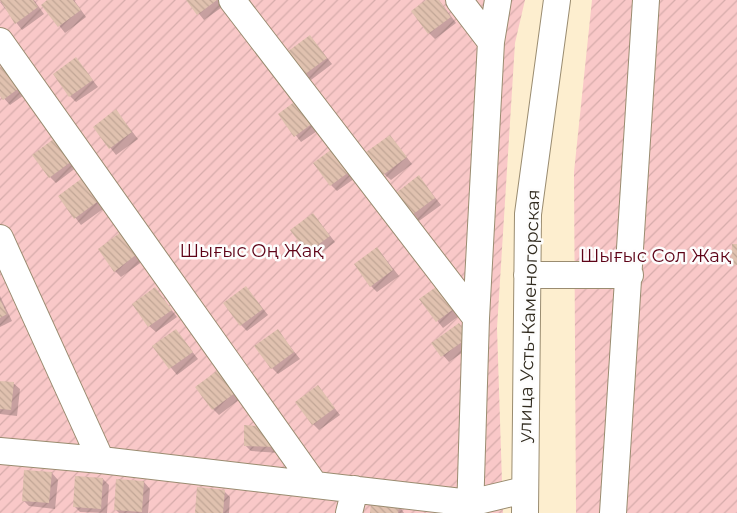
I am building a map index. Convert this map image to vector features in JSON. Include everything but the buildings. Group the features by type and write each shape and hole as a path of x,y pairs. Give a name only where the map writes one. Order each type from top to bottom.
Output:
{"street":[{"path":"232,0 476,318"},
{"path":"459,0 491,42"},
{"path":"470,508 476,318 491,42 498,0"},
{"name":"улица Усть-Каменогорская","path":"525,501 528,214 557,0"},
{"path":"613,513 630,275 646,0"},
{"path":"0,42 315,485"},
{"path":"0,238 101,460"},
{"path":"528,275 630,275"},
{"path":"0,451 101,460 315,485 352,501 470,508 525,501"}],"green space":[{"name":"Шығыс Оң Жақ","path":"0,0 525,0 515,43 497,328 503,513 0,513"},
{"name":"Шығыс Сол Жақ","path":"592,0 737,0 737,513 576,513 574,172"}]}
